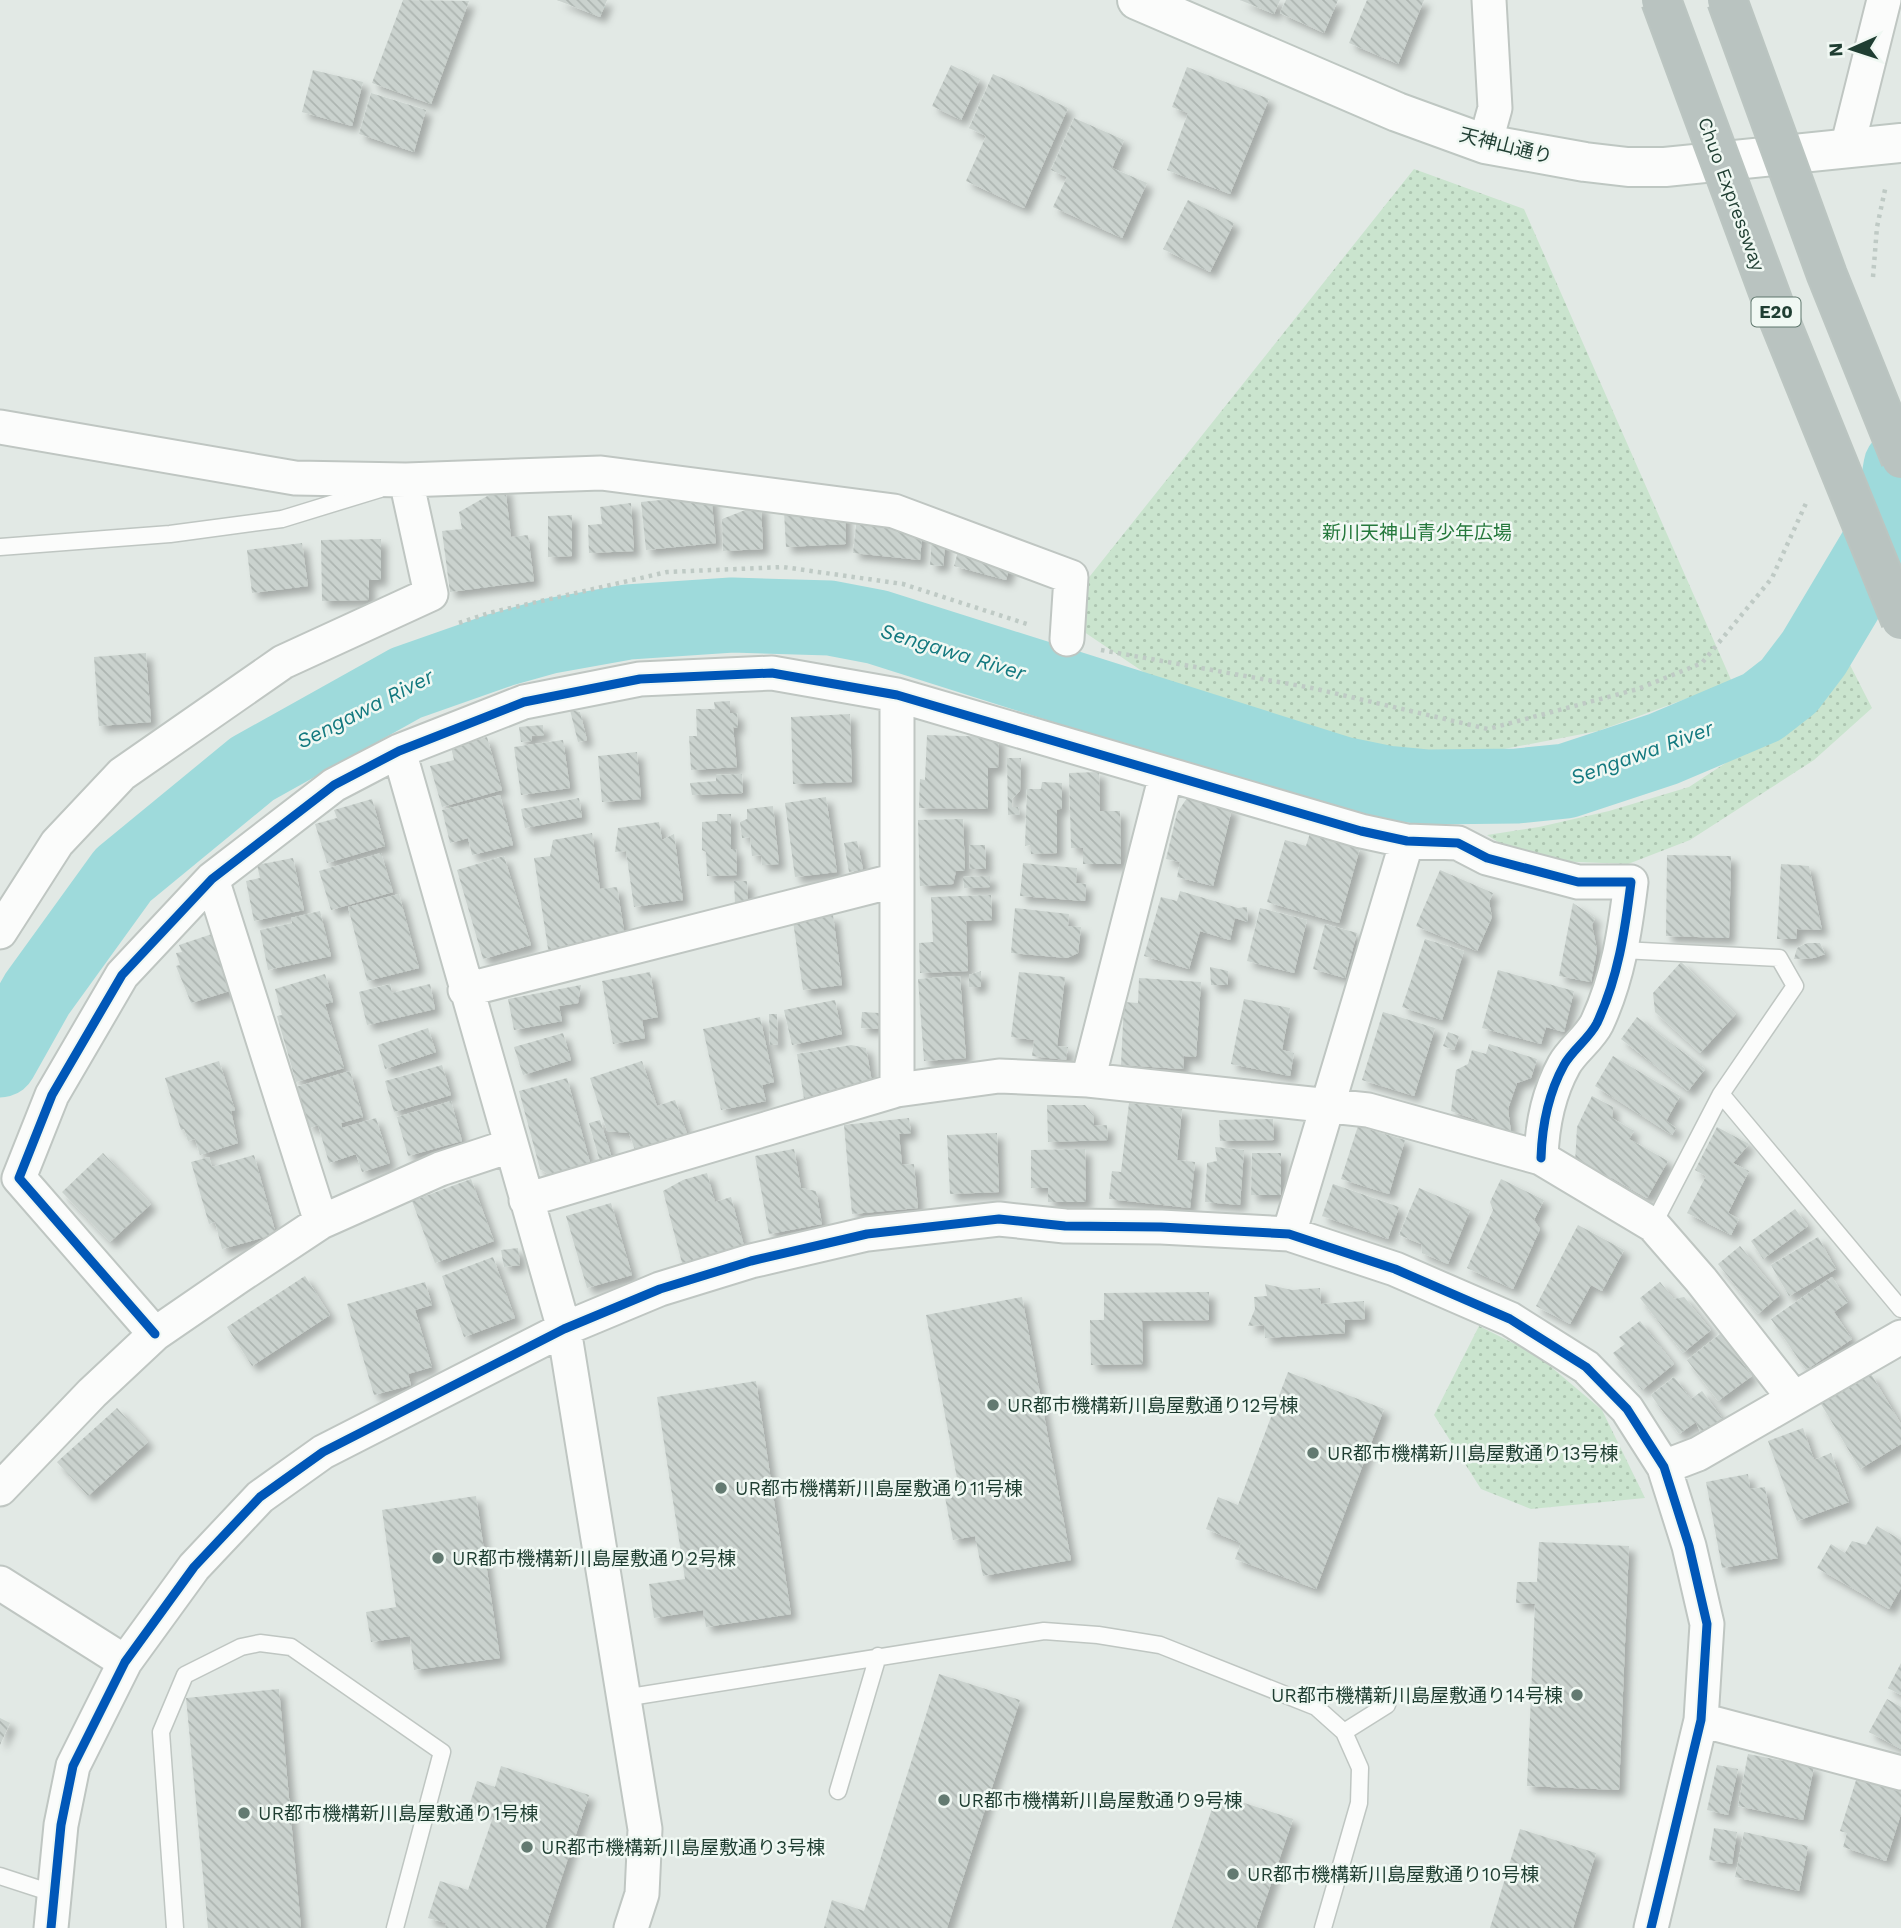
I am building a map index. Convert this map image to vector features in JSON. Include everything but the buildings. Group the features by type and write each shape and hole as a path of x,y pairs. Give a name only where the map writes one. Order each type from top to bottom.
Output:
{"highway":[{"name":"Chuo Expressway","path":"1661,0 1777,314 1901,620"},
{"path":"1727,0 1827,275 1901,459"}],"street":[{"name":"天神山通り","path":"1136,0 1397,112 1485,144 1628,167 1665,167 1900,143"},
{"path":"1485,144 1495,108 1489,0"},
{"path":"1847,148 1884,0"},
{"path":"0,427 295,478 406,480 601,473 894,511 1071,577 1067,639"},
{"path":"0,932 57,842 122,774 283,662 431,594 406,480"},
{"path":"155,1334 19,1178 52,1095 122,975 212,879 262,837 334,785 399,751 524,702 640,679 772,673 897,695 1166,775 1408,841 1458,843 1486,858 1578,882 1631,882 1622,950 1596,1025 1564,1064 1551,1097 1542,1129 1541,1158"},
{"path":"897,695 897,1090"},
{"path":"399,751 564,1329 645,1829 642,1894 631,1928"},
{"path":"1088,1080 1166,775"},
{"path":"1289,1234 1408,841"},
{"path":"212,879 321,1222"},
{"path":"466,990 897,880"},
{"path":"526,1200 897,1090 999,1076 1088,1080 1368,1111 1541,1158 1653,1225 1701,1280 1793,1397"},
{"path":"0,1489 92,1393 155,1334 321,1222 440,1170 510,1146"},
{"path":"51,1928 52,1893 61,1825 73,1766 125,1662 194,1567 260,1497 323,1452 564,1329 660,1289 751,1261 867,1234 999,1219 1065,1226 1161,1227 1289,1234 1395,1269 1462,1296 1549,1342 1586,1367 1627,1409 1664,1467 1689,1546 1707,1624 1701,1720 1651,1928"},
{"path":"1664,1467 1698,1454 1901,1337"},
{"path":"0,1583 125,1662"},
{"path":"1701,1720 1901,1773"}],"lane":[{"path":"0,547 170,534 282,519 319,510 406,480"},
{"path":"1622,950 1779,958 1795,986 1721,1094 1653,1225"},
{"path":"1721,1094 1901,1309"},
{"path":"624,1698 1044,1631 1151,1643 1315,1707 1344,1732 1360,1768 1359,1803 1323,1928"},
{"path":"175,1928 161,1732 185,1675 242,1647 260,1643 292,1647 442,1752 395,1928"},
{"path":"838,1791 878,1656"},
{"path":"1344,1732 1387,1705"},
{"path":"0,1876 52,1893"}],"green space":[{"name":"新川天神山青少年広場","path":"1414,169 1524,209 1732,682 1598,731 1405,768 1182,698 1059,615"},
{"path":"1850,665 1872,708 1814,760 1690,840 1628,864 1527,860 1487,835 1539,827 1609,811 1689,787 1750,747"},
{"path":"1479,1326 1537,1355 1602,1410 1645,1498 1531,1509 1481,1489 1434,1415"}],"waterway":[{"name":"Sengawa River","path":"0,1060 37,994 123,875 252,769 406,683 500,650 550,636 628,622 732,615 830,618 877,627 1342,774 1386,783 1428,787 1517,786 1566,781 1663,749 1762,707 1789,686 1814,653 1891,524 1901,466"}],"cycle path":[{"path":"155,1334 19,1178 52,1095 122,975 212,879 334,785 399,751 524,702 640,679 772,673 897,695 1361,831 1407,841 1458,843 1487,858 1578,882 1631,882 1623,936 1610,989 1597,1023 1567,1060 1558,1076 1544,1122 1541,1158"},
{"path":"51,1928 61,1825 73,1766 125,1662 194,1567 260,1497 323,1452 564,1329 660,1289 751,1261 867,1234 999,1219 1065,1226 1161,1227 1289,1234 1395,1269 1510,1319 1586,1367 1627,1409 1664,1467 1689,1546 1707,1624 1701,1720 1651,1928"}],"place":[{"name":"UR都市機構新川島屋敷通り12号棟","path":"993,1405"},
{"name":"UR都市機構新川島屋敷通り13号棟","path":"1313,1453"},
{"name":"UR都市機構新川島屋敷通り11号棟","path":"721,1488"},
{"name":"UR都市機構新川島屋敷通り2号棟","path":"438,1558"},
{"name":"UR都市機構新川島屋敷通り14号棟","path":"1577,1695"},
{"name":"UR都市機構新川島屋敷通り9号棟","path":"944,1800"},
{"name":"UR都市機構新川島屋敷通り1号棟","path":"244,1813"},
{"name":"UR都市機構新川島屋敷通り3号棟","path":"527,1847"},
{"name":"UR都市機構新川島屋敷通り10号棟","path":"1233,1874"}]}
